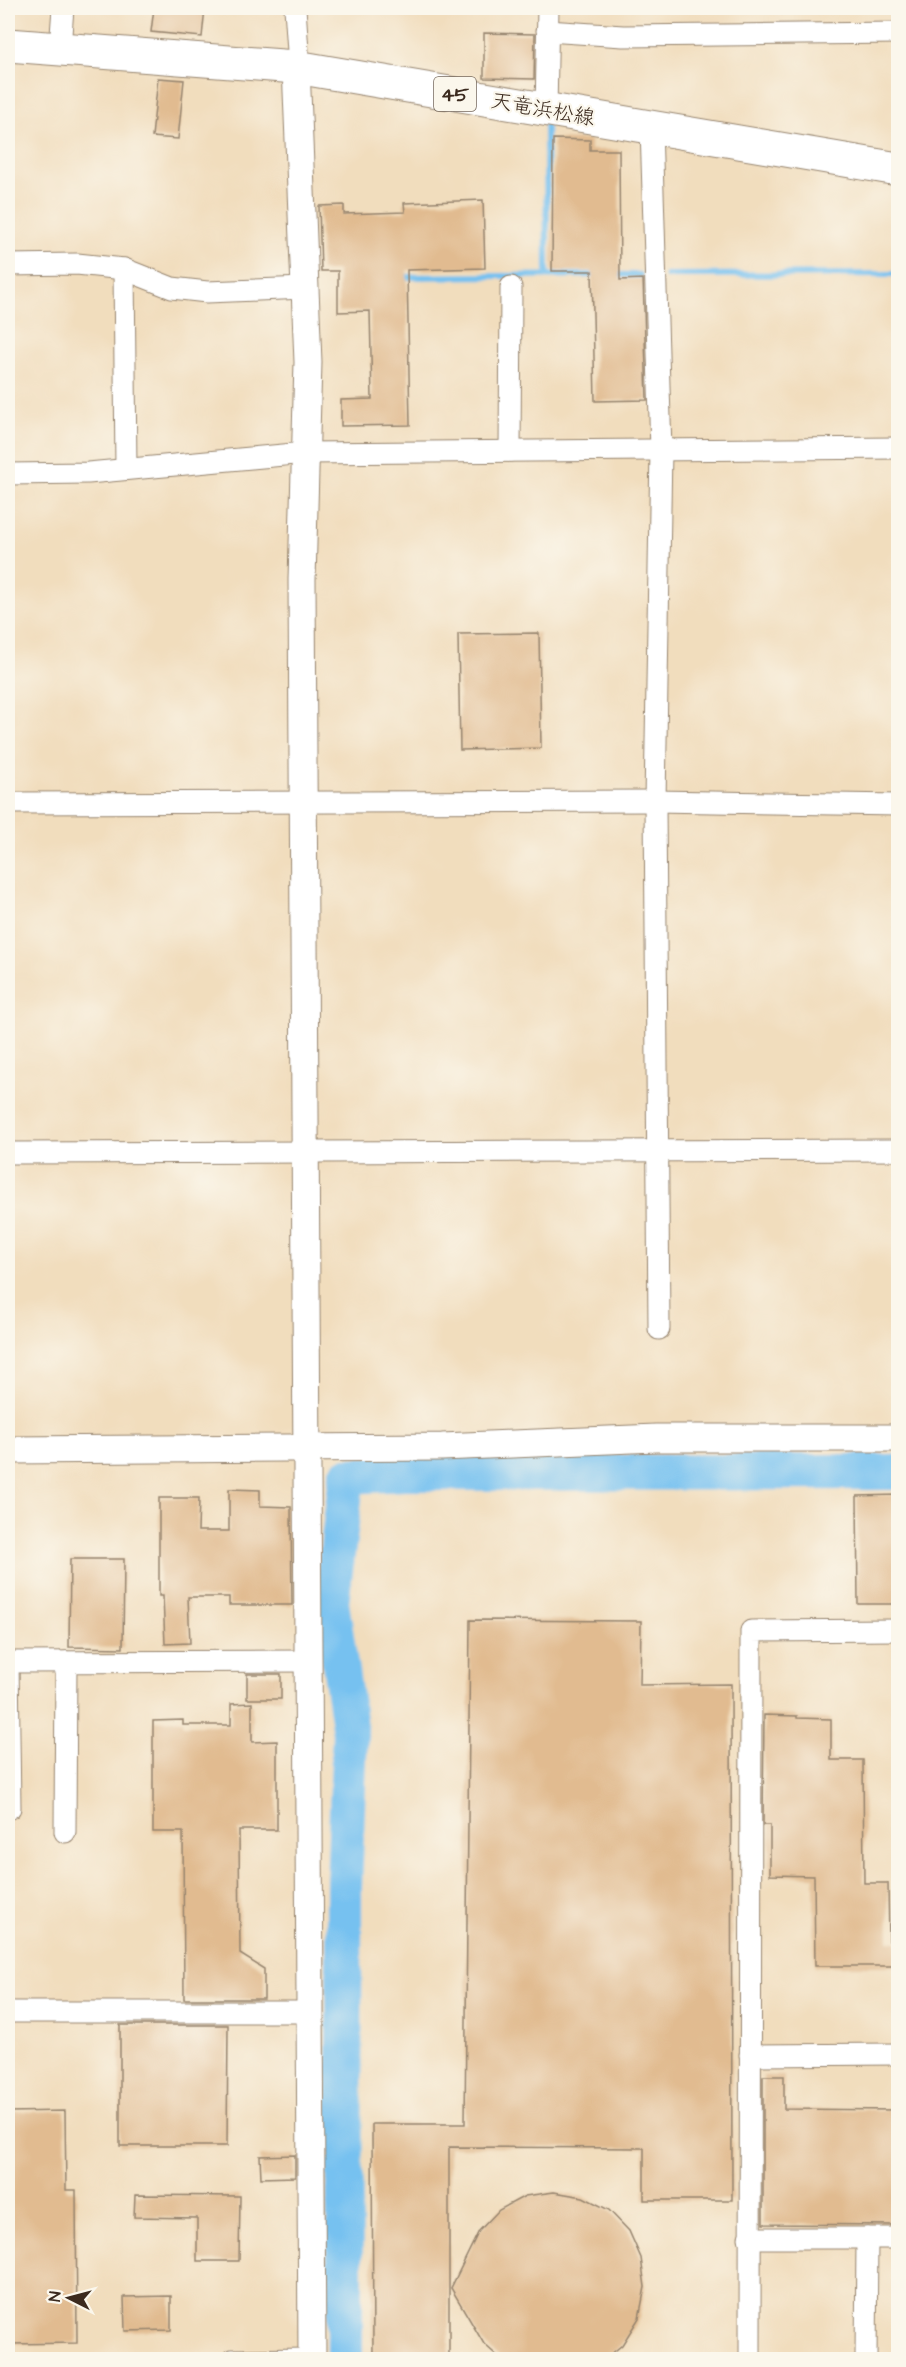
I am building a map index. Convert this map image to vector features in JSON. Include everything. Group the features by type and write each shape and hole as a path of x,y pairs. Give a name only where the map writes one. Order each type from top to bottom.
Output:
{"main road":[{"name":"天竜浜松線","path":"8,45 296,67 898,169"}],"street":[{"path":"60,48 63,8"},
{"path":"232,2360 312,2359 302,580 308,362 295,8"},
{"path":"546,110 548,8"},
{"path":"547,31 623,36 898,33"},
{"path":"651,128 661,450 655,801 659,1329"},
{"path":"8,265 77,264 124,269 172,288 207,292 305,288"},
{"path":"124,269 126,469"},
{"path":"510,451 511,287"},
{"path":"8,474 88,473 305,453 898,448"},
{"path":"8,803 655,801 898,806"},
{"path":"8,1153 898,1150"},
{"path":"8,1450 442,1447 656,1438 898,1438"},
{"path":"750,2360 751,1631 898,1630"},
{"path":"10,1808 8,1662 308,1661"},
{"path":"65,1832 66,1662"},
{"path":"8,2012 309,2012"},
{"path":"750,2055 898,2054"},
{"path":"749,2238 898,2238"},
{"path":"866,2360 867,2238"}],"building":[{"path":"154,8 205,8 202,37 151,32"},
{"path":"484,33 535,34 534,79 484,78"},
{"path":"158,78 184,80 178,139 152,137"},
{"path":"553,139 590,140 590,150 619,150 620,280 643,279 647,400 595,401 592,271 552,271"},
{"path":"483,200 485,268 407,270 410,425 341,426 341,400 372,399 370,311 338,312 338,271 321,271 319,206 344,205 344,214 405,212 404,203"},
{"path":"539,633 541,748 460,750 458,634"},
{"path":"229,1489 260,1490 260,1506 291,1507 292,1605 229,1605 229,1597 188,1597 190,1643 165,1644 163,1596 159,1596 159,1498 199,1498 198,1531 229,1531"},
{"path":"898,1495 898,1604 858,1604 857,1496"},
{"path":"70,1559 124,1559 123,1648 69,1647"},
{"path":"470,1620 641,1621 640,1685 731,1684 732,2200 644,2200 644,2148 449,2147 449,2360 373,2360 372,2124 465,2124"},
{"path":"247,1674 281,1674 281,1699 247,1699"},
{"path":"252,1703 252,1742 277,1741 277,1830 239,1830 240,1954 264,1969 264,1999 184,1999 183,1832 153,1832 153,1721 183,1720 183,1725 231,1725 231,1704"},
{"path":"764,1715 831,1719 831,1760 863,1760 864,1883 888,1883 889,1941 898,1941 898,1966 815,1966 814,1876 770,1875 770,1825 763,1825"},
{"path":"120,2025 228,2025 227,2146 120,2146"},
{"path":"763,2076 784,2076 784,2109 898,2110 898,2225 763,2224"},
{"path":"65,2111 66,2190 76,2190 77,2343 8,2344 8,2112"},
{"path":"295,2155 295,2177 261,2178 260,2156"},
{"path":"554,2192 583,2197 609,2210 629,2231 641,2258 645,2287 639,2318 622,2345 604,2360 502,2360 484,2344 451,2288 479,2231 499,2210 525,2196"},
{"path":"135,2195 240,2196 239,2261 197,2261 197,2218 134,2217"},
{"path":"171,2296 171,2330 125,2331 124,2297"}],"waterway":[{"path":"546,124 547,275"},
{"path":"667,275 898,274"},
{"path":"402,277 598,275"},
{"path":"612,275 640,275"},
{"path":"345,2360 344,1887 350,1733 331,1602 347,1476 404,1473 898,1472"}]}
